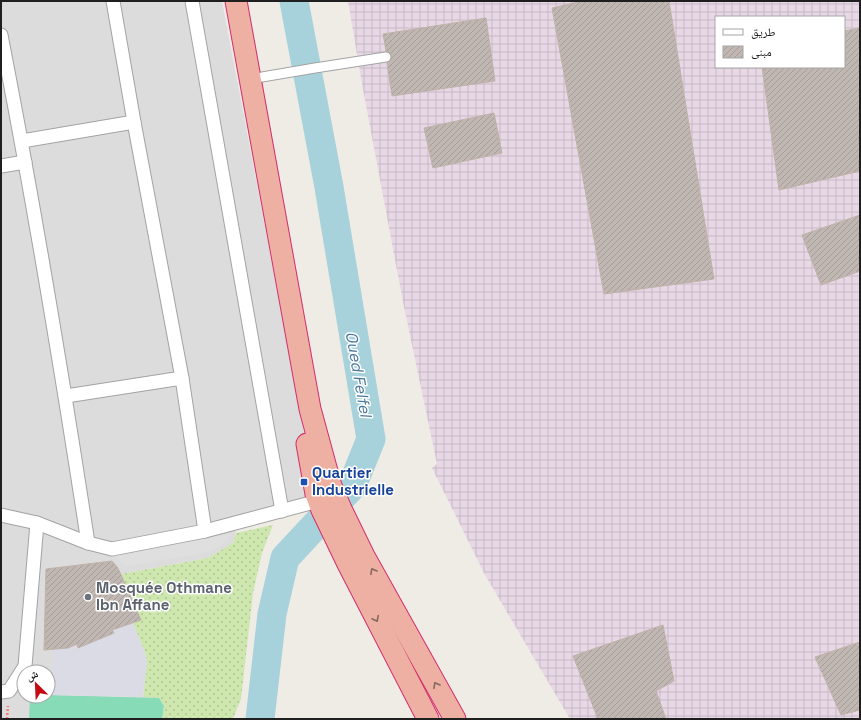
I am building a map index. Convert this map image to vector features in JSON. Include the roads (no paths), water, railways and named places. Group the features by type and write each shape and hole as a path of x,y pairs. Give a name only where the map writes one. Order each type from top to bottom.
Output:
{"highway":[{"path":"222,1 328,507 428,719"},
{"path":"236,1 328,507 364,556 455,719"}],"street":[{"path":"113,1 182,378 205,531"},
{"path":"192,1 282,511"},
{"path":"1,35 22,141 66,396 88,543"},
{"path":"250,79 386,57"},
{"path":"22,141 134,122"},
{"path":"1,166 25,162"},
{"path":"66,396 182,378"},
{"path":"1,515 36,523 88,543 112,549 205,531 282,511 328,507"},
{"path":"1,692 9,690 25,666 36,523"}],"waterway":[{"name":"Oued Felfel","path":"260,719 272,614 285,558 352,486 371,439 329,187 294,1"}],"place":[{"name":"Quartier Industrielle","path":"304,482"},
{"name":"Mosquée Othmane Ibn Affane","path":"88,597"}]}
